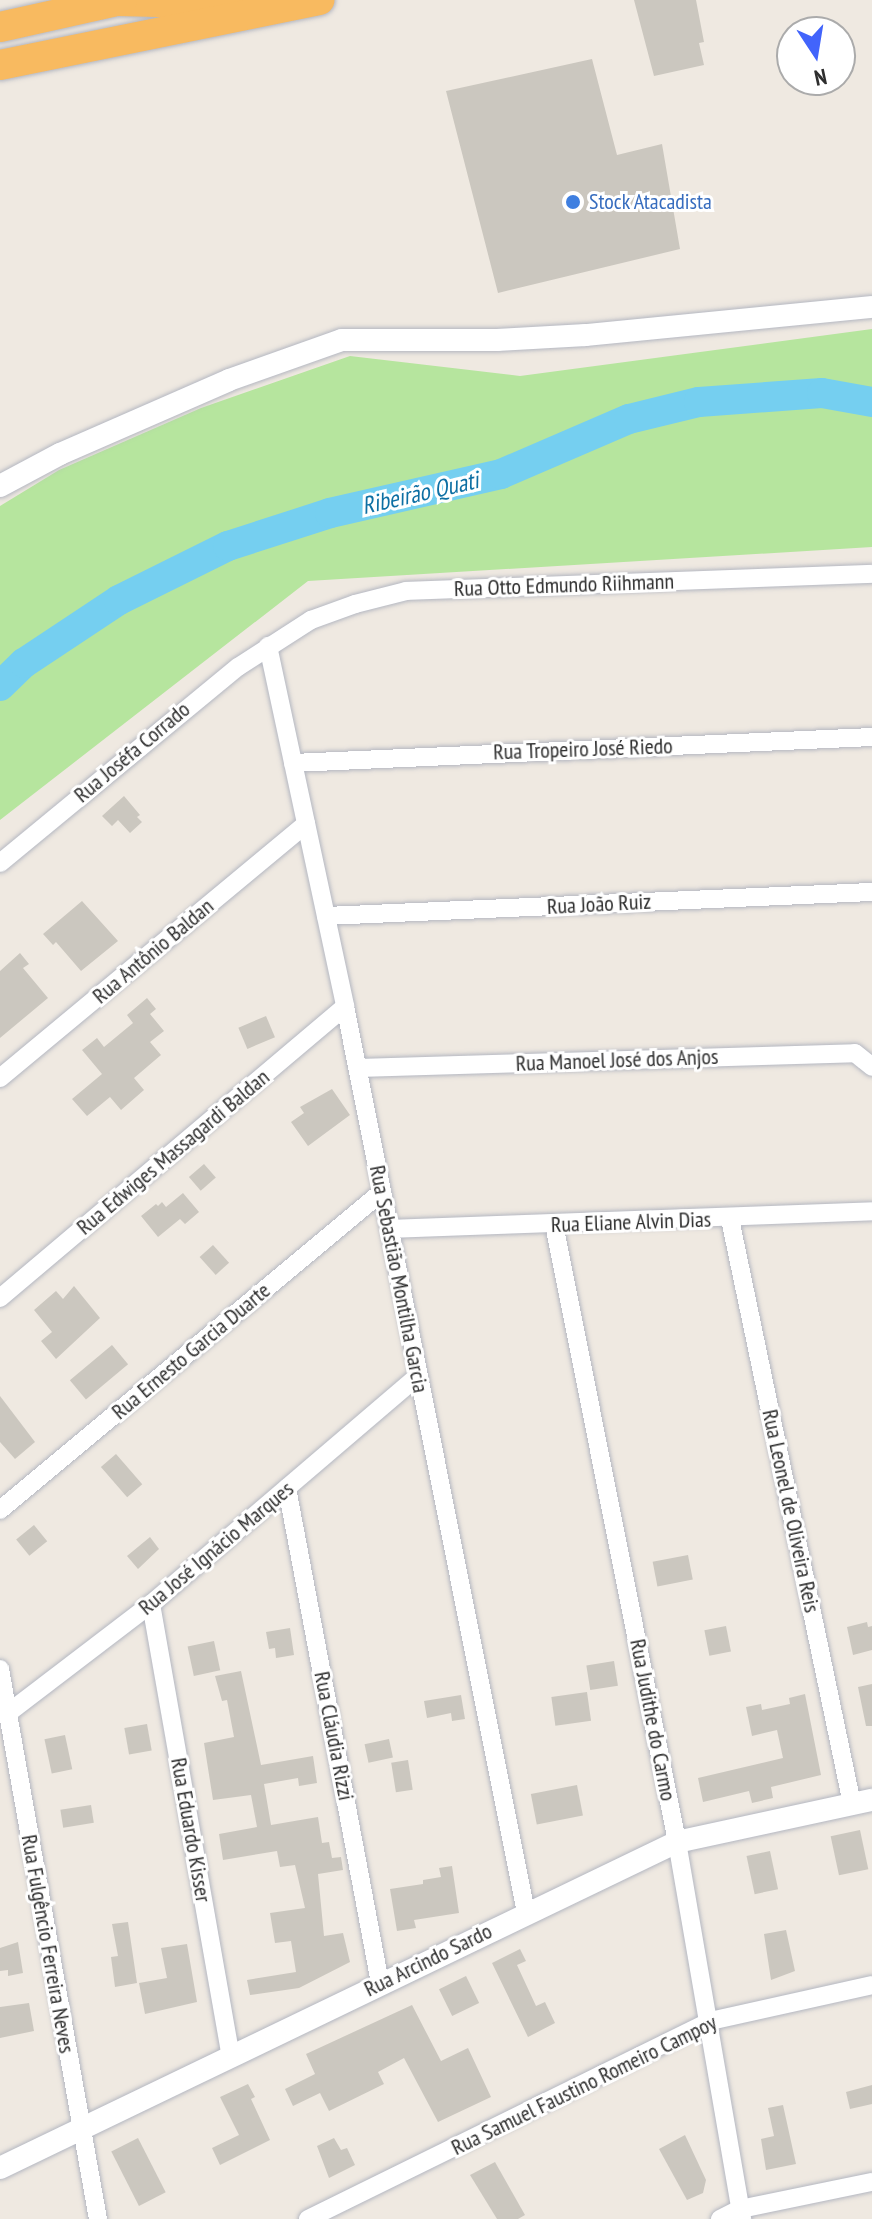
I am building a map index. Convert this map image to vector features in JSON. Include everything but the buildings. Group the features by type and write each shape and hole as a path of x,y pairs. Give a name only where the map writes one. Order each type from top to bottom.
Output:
{"highway":[{"path":"0,27 120,0 306,3"},
{"path":"0,65 306,3"}],"street":[{"path":"0,486 60,454 229,380 342,340 497,340 586,335 872,307"},
{"name":"Rua Otto Edmundo Riihmann","path":"268,646 311,620 406,591 872,574"},
{"name":"Rua Sebastião Montilha Garcia","path":"268,646 358,1068 526,1913"},
{"name":"Rua Joséfa Corrado","path":"0,863 181,710 268,646"},
{"name":"Rua Tropeiro José Riedo","path":"293,763 872,737"},
{"name":"Rua Antônio Baldan","path":"0,1078 306,824"},
{"name":"Rua João Ruiz","path":"326,916 872,892"},
{"name":"Rua Edwiges Massagardi Baldan","path":"0,1298 345,1006"},
{"name":"Rua Manoel José dos Anjos","path":"358,1068 855,1053 872,1067"},
{"name":"Rua Ernesto Garcia Duarte","path":"0,1510 382,1192"},
{"name":"Rua Eliane Alvin Dias","path":"390,1229 730,1219 872,1211"},
{"name":"Rua Leonel de Oliveira Reis","path":"730,1219 862,1802"},
{"name":"Rua Judithe do Carmo","path":"554,1224 677,1842 741,2214"},
{"name":"Rua José Ignácio Marques","path":"7,1714 151,1604 418,1376"},
{"name":"Rua Cláudia Rizzi","path":"287,1488 380,1983"},
{"name":"Rua Eduardo Kisser","path":"151,1604 231,2057"},
{"name":"Rua Fulgêncio Ferreira Neves","path":"0,1669 98,2219"},
{"name":"Rua Arcindo Sardo","path":"0,2168 82,2132 380,1983 677,1842 862,1802"},
{"name":"Rua Samuel Faustino Romeiro Campoy","path":"308,2219 710,2021 872,1985"},
{"path":"720,2219 872,2182"}],"green space":[{"path":"872,329 872,547 308,581 0,820 0,506 59,470 201,408 350,356 520,376"}],"waterway":[{"name":"Ribeirão Quati","path":"0,686 24,663 119,600 228,546 330,513 501,474 629,419 699,402 822,393 872,402"}],"place":[{"name":"Stock Atacadista","path":"573,202"}]}
